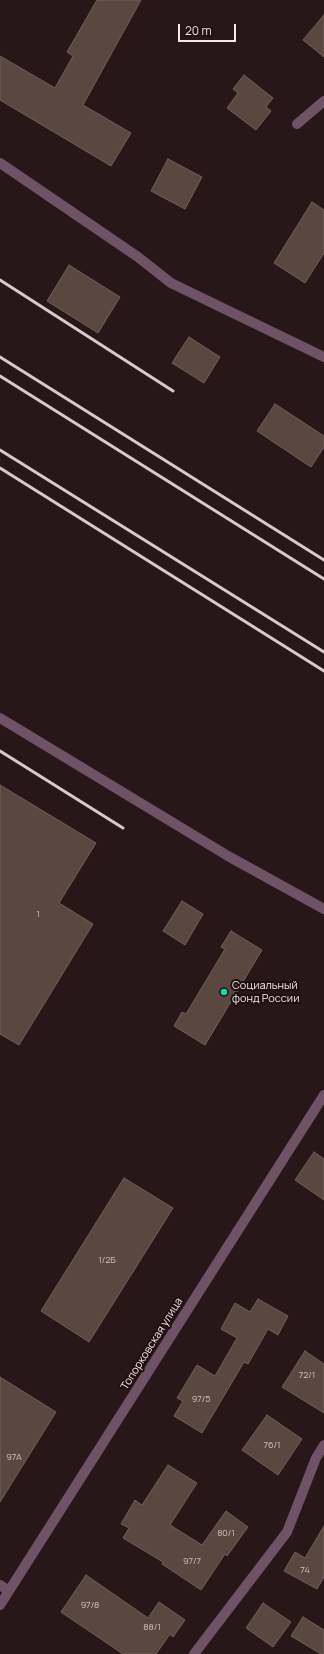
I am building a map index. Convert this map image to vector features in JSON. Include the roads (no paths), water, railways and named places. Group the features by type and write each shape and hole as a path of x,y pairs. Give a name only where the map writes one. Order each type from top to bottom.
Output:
{"street":[{"path":"297,124 324,101"},
{"path":"0,163 138,257 171,283 324,357"},
{"path":"0,718 228,856 324,909"},
{"name":"Топорковская улица","path":"0,1605 324,1095"},
{"path":"194,1654 287,1532 316,1458 324,1445"},
{"path":"0,1585 9,1591"}],"railway":[{"path":"0,280 173,391"},
{"path":"0,357 324,560"},
{"path":"0,376 324,579"},
{"path":"0,450 324,652"},
{"path":"0,468 324,671"},
{"path":"0,751 123,828"}],"place":[{"name":"Социальный фонд России","path":"224,992"}]}
